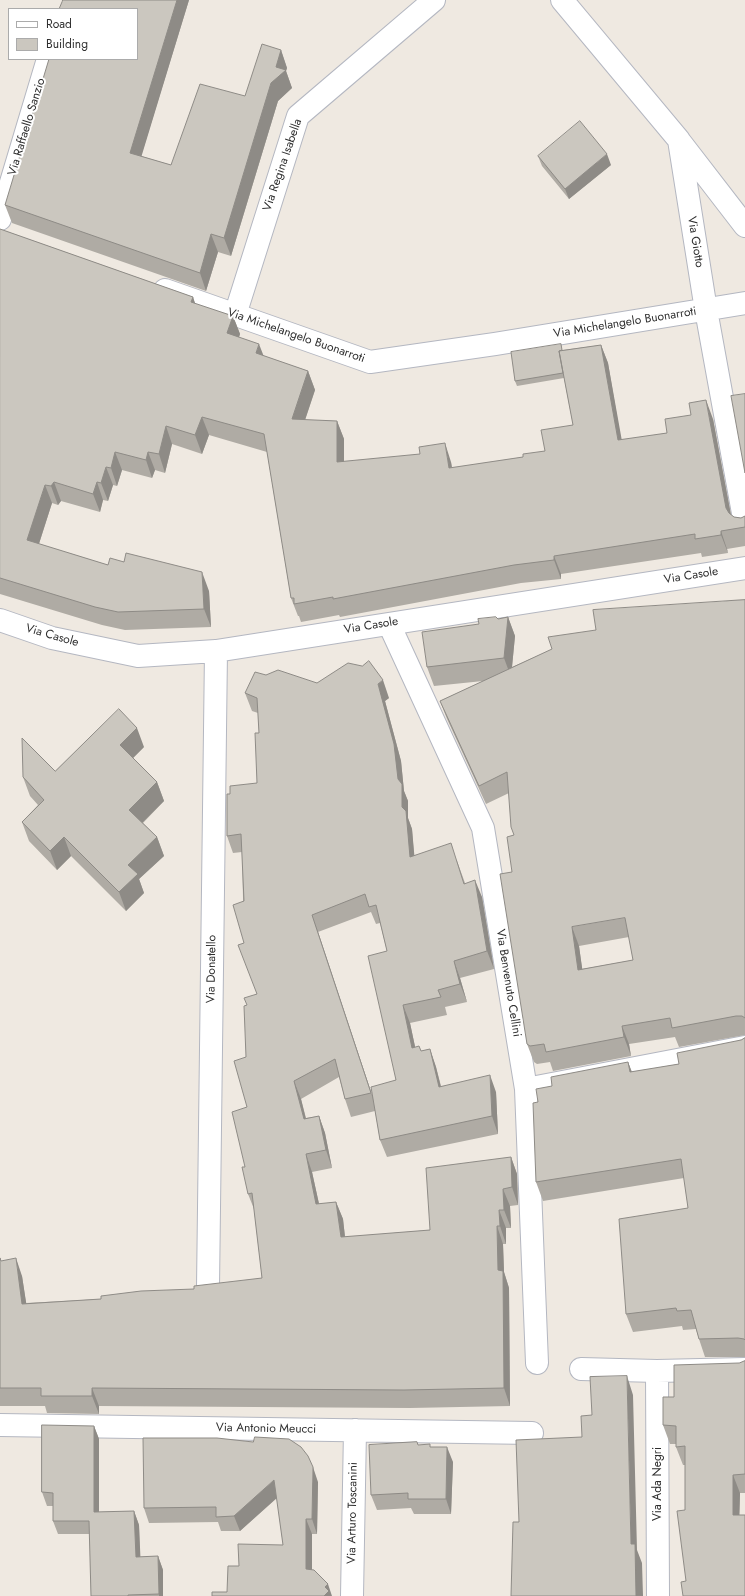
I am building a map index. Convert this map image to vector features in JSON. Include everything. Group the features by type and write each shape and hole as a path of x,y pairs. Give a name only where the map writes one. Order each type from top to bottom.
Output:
{"street":[{"name":"Via Regina Isabella","path":"234,315 298,116 434,0"},
{"path":"562,0 679,140 745,226"},
{"name":"Via Raffaello Sanzio","path":"2,228 48,60"},
{"name":"Via Giotto","path":"679,140 706,310 745,524"},
{"name":"Via Michelangelo Buonarroti","path":"147,284 370,362 495,344 745,303"},
{"name":"Via Casole","path":"0,620 52,638 138,656 216,650 745,568"},
{"name":"Via Benvenuto Cellini","path":"389,624 483,828 526,1089 538,1363"},
{"name":"Via Donatello","path":"208,1287 216,650"},
{"path":"526,1089 745,1047"},
{"path":"580,1369 657,1371 745,1369"},
{"name":"Via Ada Negri","path":"657,1371 658,1596"},
{"name":"Via Antonio Meucci","path":"0,1425 532,1433"},
{"name":"Via Arturo Toscanini","path":"352,1596 355,1430"}],"building":[{"path":"63,0 177,0 130,153 171,165 200,84 245,96 262,44 281,50 276,67 286,70 271,83 224,238 211,234 200,273 5,205 49,60 138,60 138,8 59,8"},
{"path":"580,121 607,154 565,189 538,156"},
{"path":"0,229 193,297 191,302 233,316 227,333 259,344 256,353 308,371 292,419 337,421 337,462 420,454 419,447 445,443 449,468 523,457 523,454 545,451 541,430 573,425 559,351 601,345 618,440 667,433 665,419 691,415 689,403 706,400 726,508 734,517 741,518 745,516 745,527 721,531 721,535 695,539 695,534 554,556 554,560 514,565 333,599 333,597 294,604 294,598 291,598 264,434 202,417 195,435 166,426 159,454 148,452 146,460 115,452 111,468 106,467 101,483 97,482 93,494 54,482 51,486 45,485 27,540 108,565 110,558 124,562 126,553 202,572 204,609 118,612 95,607 0,578"},
{"path":"561,344 562,350 559,351 563,373 515,381 511,352"},
{"path":"745,394 745,473 731,396"},
{"path":"745,600 745,1018 742,1016 736,1016 672,1028 670,1018 622,1026 624,1037 546,1052 544,1044 530,1046 527,1044 500,874 512,872 507,837 514,835 511,827 507,772 479,786 440,701 552,649 548,637 596,630 593,610","holes":["625,918 633,960 578,970 572,927"]},
{"path":"496,617 498,619 508,617 504,658 427,667 422,632 479,624 478,619"},
{"path":"369,661 383,680 378,684 394,744 398,779 402,784 402,807 406,811 410,857 451,843 464,884 475,880 487,951 454,961 460,984 438,990 441,997 403,1005 412,1048 419,1046 421,1051 430,1049 439,1087 490,1075 492,1116 380,1140 371,1087 396,1080 368,956 387,951 376,905 369,907 365,894 312,915 371,1093 345,1099 335,1059 294,1081 304,1119 319,1116 326,1150 306,1154 316,1204 336,1202 341,1237 430,1230 426,1168 511,1157 512,1187 503,1189 504,1210 499,1210 500,1226 497,1226 498,1270 503,1271 504,1388 404,1390 92,1388 92,1396 41,1396 41,1388 0,1388 0,1258 1,1261 16,1258 22,1304 101,1299 101,1296 141,1291 194,1289 194,1286 262,1278 252,1193 248,1194 242,1167 245,1167 232,1112 247,1107 234,1061 246,1057 244,1006 247,1005 244,998 257,994 238,945 244,943 233,905 244,901 241,834 227,836 227,794 230,794 230,786 257,783 255,733 259,733 257,698 245,693 255,672 266,675 278,670 317,683 348,663 362,666"},
{"path":"119,709 137,728 120,745 157,782 129,810 157,837 128,865 138,874 119,892 64,837 50,851 22,822 44,800 23,777 22,738 55,771"},
{"path":"745,1038 745,1340 738,1338 699,1339 691,1310 677,1311 676,1308 626,1314 619,1219 688,1208 681,1159 536,1182 533,1103 538,1102 536,1089 552,1086 551,1077 628,1062 630,1072 679,1064 677,1053"},
{"path":"745,1361 745,1474 733,1475 733,1515 745,1515 745,1596 683,1596 681,1582 686,1581 677,1511 685,1510 685,1446 676,1447 676,1426 663,1425 663,1397 674,1397 674,1365 739,1363"},
{"path":"627,1376 631,1544 635,1544 636,1596 511,1596 513,1522 519,1522 516,1440 582,1437 581,1416 592,1415 590,1377"},
{"path":"42,1425 94,1426 94,1512 134,1511 136,1557 158,1556 159,1594 91,1596 89,1521 53,1521 53,1493 42,1492"},
{"path":"255,1437 289,1439 301,1447 308,1456 313,1467 312,1519 306,1519 306,1569 314,1570 328,1584 325,1587 329,1591 324,1596 212,1596 212,1592 227,1592 228,1566 239,1566 238,1544 283,1545 274,1480 234,1516 216,1517 216,1507 144,1508 143,1438 217,1438 253,1442"},
{"path":"417,1442 418,1445 430,1444 430,1447 447,1447 446,1499 408,1499 408,1493 371,1495 369,1445"}]}
